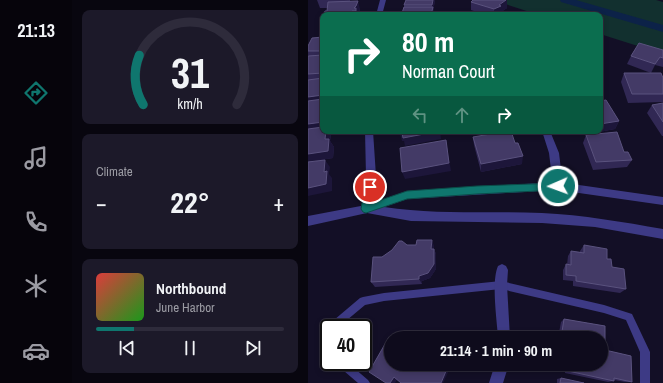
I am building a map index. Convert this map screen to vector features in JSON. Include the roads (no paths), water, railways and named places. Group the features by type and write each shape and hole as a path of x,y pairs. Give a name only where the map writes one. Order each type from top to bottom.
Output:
{"street":[{"path":"380,12 383,0"},
{"path":"366,209 371,176 369,134"},
{"path":"547,134 554,153 558,186"},
{"path":"308,221 366,209 407,195 477,190 558,186 663,201"},
{"path":"366,209 411,216 542,218 595,222 663,234"},
{"path":"502,270 501,285 504,331"},
{"path":"496,383 500,371"}],"lane":[{"path":"342,319 363,301 384,297 501,285 604,309 629,317 645,352 645,383"},
{"path":"351,371 365,383"}],"waterway":[{"path":"565,0 663,29"}]}
